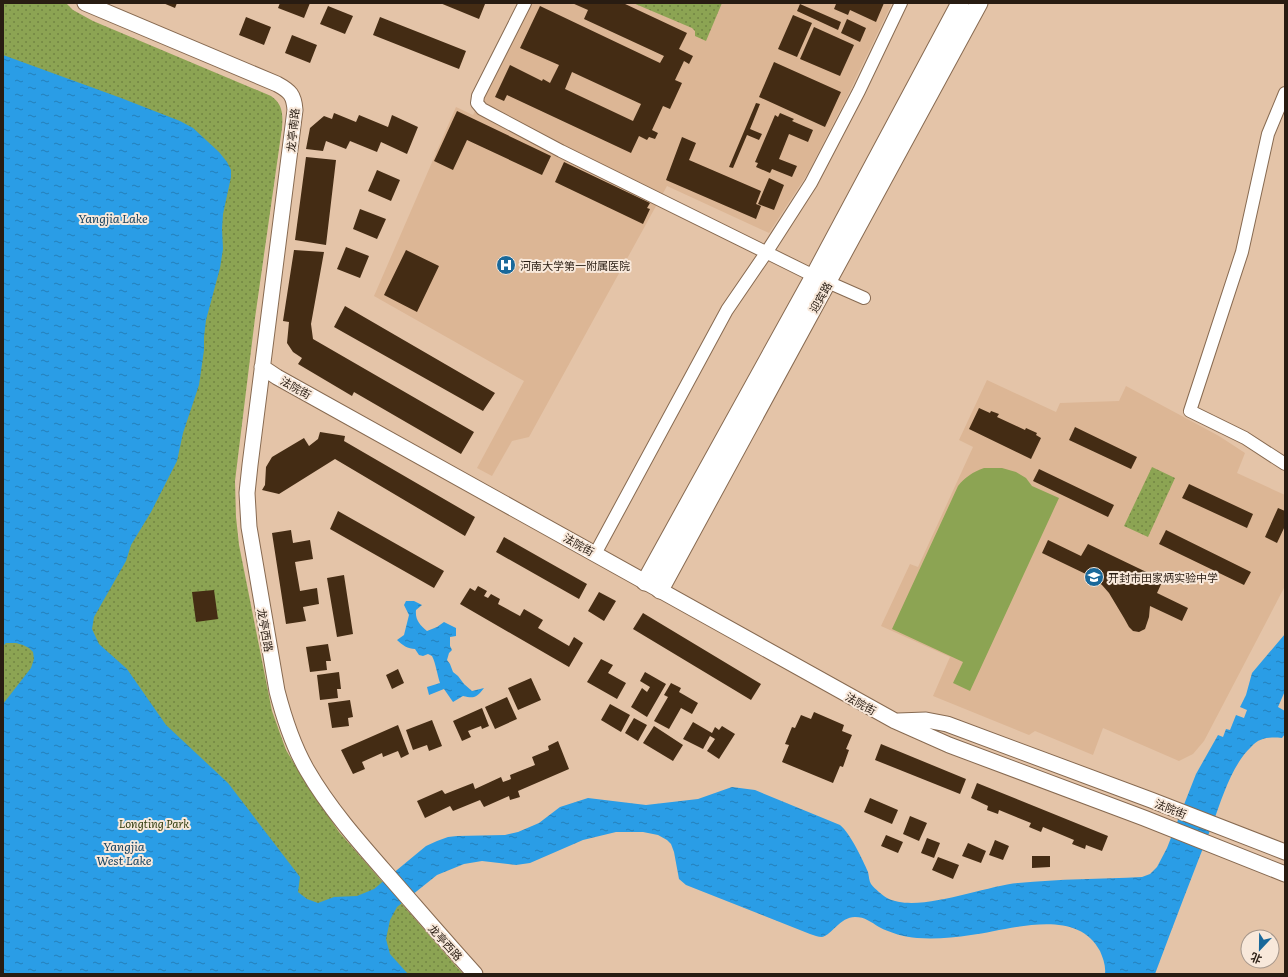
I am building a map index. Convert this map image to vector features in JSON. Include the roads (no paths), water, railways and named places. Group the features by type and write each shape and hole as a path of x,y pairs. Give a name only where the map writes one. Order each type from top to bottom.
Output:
{"main road":[{"name":"迎宾路","path":"660,590 821,280 960,3"},
{"name":"迎宾路","path":"645,582 980,3"}],"street":[{"name":"龙亭南路","path":"85,3 277,84 289,92 293,97 295,110 262,367"},
{"path":"524,3 478,96 477,103 482,109 561,151 766,253 821,280 864,298"},
{"path":"595,554 727,310 811,183 859,91 901,3"},
{"path":"1285,94 1268,134 1242,252 1190,411 1245,438 1285,464"},
{"name":"法院街","path":"262,367 277,377 895,721 949,745 1144,818 1285,874"},
{"name":"龙亭西路","path":"262,367 247,492 247,512 277,691 283,715 307,770 343,822 475,974"},
{"name":"法院街","path":"895,721 926,720 947,724 1285,852"}],"water":[{"name":"Longting Park","path":"3,55 180,121 193,128 219,152 231,170 231,177 223,214 223,249 220,268 206,320 204,350 199,385 183,433 177,461 151,512 131,545 126,561 94,617 92,629 99,644 127,669 166,725 228,783 300,877 298,892 307,899 318,903 334,897 357,896 374,889 426,846 437,841 448,837 457,836 505,835 518,832 539,823 560,807 588,798 646,805 698,799 732,787 755,790 840,825 848,834 860,854 868,872 871,884 887,898 900,902 915,903 933,901 1018,883 1142,877 1150,874 1157,867 1167,848 1196,774 1218,735 1223,737 1226,729 1230,730 1236,715 1244,718 1247,710 1240,707 1246,695 1252,673 1285,634 1285,691 1278,707 1285,711 1285,734 1282,738 1265,738 1258,741 1244,754 1233,772 1155,974 1105,974 1105,965 1100,951 1089,937 1075,929 1059,925 1041,924 1022,926 958,937 917,938 893,933 865,919 855,917 845,920 826,936 822,937 810,934 686,885 679,879 671,844 658,835 643,832 616,832 583,840 530,863 516,865 482,861 464,864 437,875 397,907 390,920 386,939 390,954 408,974 3,974 3,704 31,668 34,659 33,652 23,645 6,643 3,646"},
{"path":"406,601 414,601 422,605 416,610 416,617 427,631 444,622 456,628 456,636 450,637 450,646 452,650 449,653 447,660 453,672 472,691 484,688 477,695 473,697 463,696 453,702 444,689 429,695 427,687 440,683 432,656 428,654 423,656 419,655 415,649 401,644 397,640 404,635 409,615 404,605"}],"place":[{"name":"河南大学第一附属医院","path":"506,265"},
{"name":"开封市田家炳实验中学","path":"1094,577"}],"water label":[{"name":"Yangjia Lake","path":"113,218"},
{"name":"Yangjia West Lake","path":"124,853"}]}
